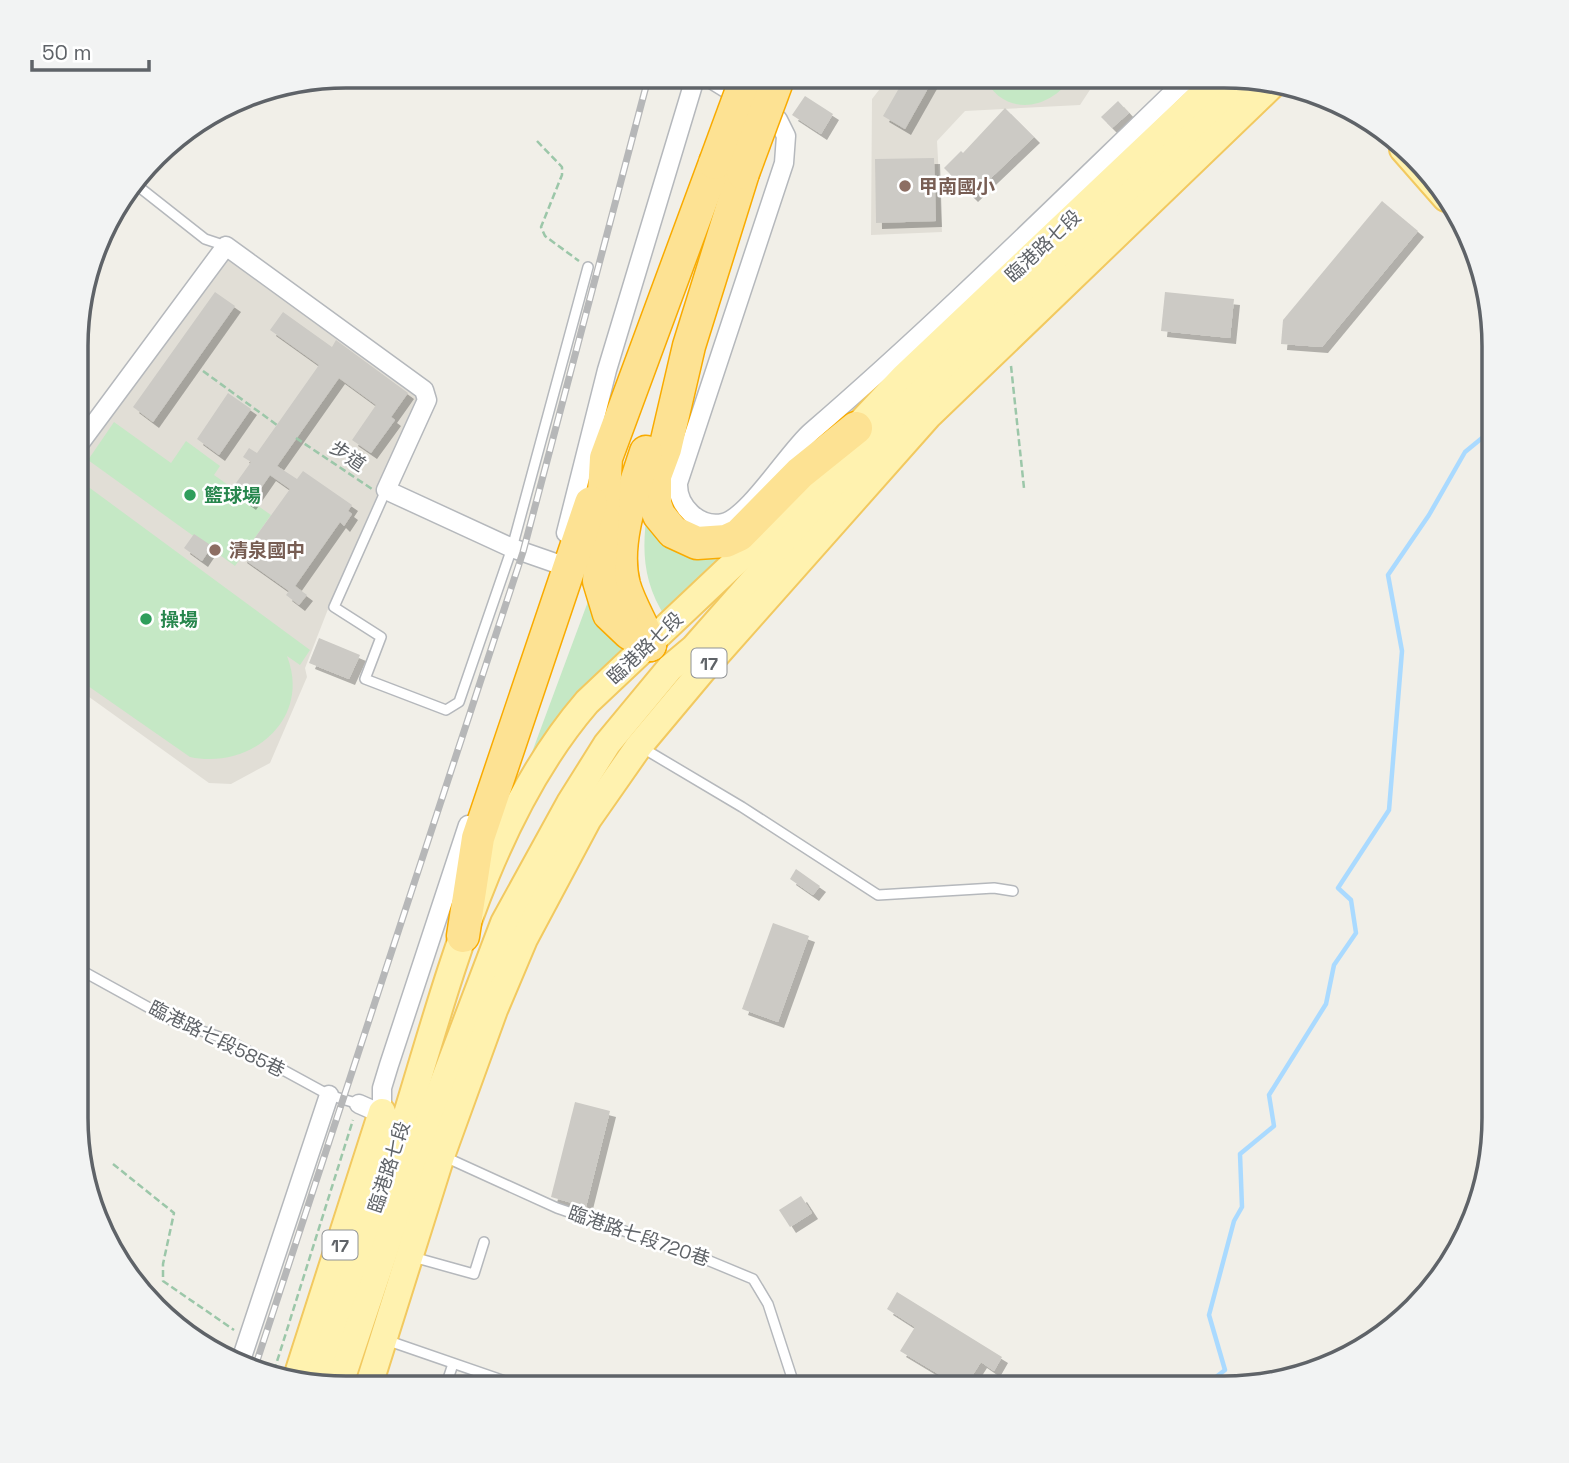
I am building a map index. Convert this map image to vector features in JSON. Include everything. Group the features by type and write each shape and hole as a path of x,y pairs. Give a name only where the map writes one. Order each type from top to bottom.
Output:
{"highway":[{"path":"745,88 665,450 655,476 655,504 659,514 673,532 697,543 713,543 739,536 800,473 856,428"},
{"path":"463,936 478,838 606,458 729,168 772,88"},
{"path":"660,657 624,584 624,534 629,505 650,440 689,346"},
{"path":"606,458 599,581 609,614 660,657"}],"main road":[{"name":"臨港路七段","path":"299,1372 401,1127 504,923 570,803 660,657 781,519 856,428 904,377 1209,88"},
{"name":"臨港路七段","path":"320,1374 463,936 505,836 555,741 587,702 660,657 694,648 919,410 1243,88"},
{"name":"臨港路七段","path":"342,1376 401,1127 494,1010 524,939 589,819 639,746 919,410 1002,345 1266,91"},
{"name":"臨港路七段","path":"372,1376 408,1256 401,1127"}],"street":[{"path":"401,1127 383,1088 389,1065 558,564 607,370 692,88"},
{"path":"726,88 778,120 786,136 785,163 678,483 677,492 687,510 695,517 715,523 723,523 740,514 804,438 891,362 1177,88"},
{"path":"88,432 226,246 424,390 427,400 386,490 512,548 558,564"},
{"path":"243,1354 329,1095"}],"lane":[{"path":"141,188 205,239 226,246"},
{"path":"386,490 334,607 381,637 365,678 446,710 459,702 512,548 587,267"},
{"path":"639,746 742,807 878,895 994,888 1013,891"},
{"name":"臨港路七段585巷","path":"88,974 173,1021 228,1040 329,1095 401,1127"},
{"name":"臨港路七段720巷","path":"401,1127 557,1208 711,1261 753,1279 768,1304 791,1376"},
{"path":"408,1256 474,1274 484,1242"},
{"path":"384,1340 489,1376"},
{"path":"449,1376 453,1364"}],"path":[{"path":"537,141 562,167 562,174 541,227 545,236 587,267"},
{"path":"1002,345 1013,370 1024,488"},
{"path":"203,371 277,425"},
{"name":"步道","path":"296,438 369,488 386,490"},
{"path":"276,1366 401,1127"},
{"path":"113,1164 174,1213 163,1264 163,1281 248,1340"}],"shaded area":[{"name":"甲南國小","path":"881,88 1091,88 1080,105 965,111 937,141 942,232 871,235 872,99"},
{"name":"清泉國中","path":"224,250 421,394 330,604 305,668 307,677 270,763 231,784 209,783 88,696 88,441"}],"green space":[{"path":"1063,88 1052,97 1027,105 1002,99 992,89"},
{"name":"籃球場","path":"114,422 171,463 186,441 220,466 214,475 271,515 235,566 88,460"},
{"path":"88,487 310,650 300,665 287,656 292,679 291,701 283,720 270,735 254,748 234,756 212,759 190,757 88,686"},
{"path":"650,493 659,525 751,538 666,618 651,588 645,558 645,527"},
{"path":"593,588 627,648 557,721 528,763"}],"building":[{"path":"899,88 928,88 905,129 883,116"},
{"path":"805,96 833,114 821,134 792,115"},
{"path":"1118,101 1129,113 1112,128 1101,117"},
{"path":"1005,108 1034,137 972,196 944,168 961,151 963,153"},
{"path":"934,158 936,221 876,223 875,159"},
{"path":"1382,201 1418,231 1322,347 1281,344 1283,320"},
{"path":"215,292 235,306 153,422 133,407"},
{"path":"1165,292 1234,299 1230,338 1161,331"},
{"path":"283,312 332,347 336,340 408,393 391,417 395,420 371,453 352,440 376,405 339,378 277,466 297,479 303,471 352,505 348,511 352,514 344,526 340,522 295,586 307,595 299,605 286,595 289,591 241,557 290,489 270,475 250,504 231,490 251,462 243,457 249,448 257,453 319,365 270,330"},
{"path":"228,393 251,409 219,455 197,439"},
{"path":"194,534 212,546 202,561 184,548"},
{"path":"319,638 360,655 349,679 309,663"},
{"path":"796,869 820,886 813,895 790,879"},
{"path":"773,923 809,936 778,1022 742,1009"},
{"path":"575,1102 610,1111 586,1207 551,1197"},
{"path":"801,1196 812,1213 790,1227 779,1210"},
{"path":"897,1292 1002,1357 994,1371 981,1362 972,1376 942,1376 900,1351 915,1327 887,1309"}],"waterway":[{"path":"1217,1376 1225,1370 1209,1315 1234,1221 1242,1207 1240,1154 1274,1126 1269,1095 1326,1004 1334,965 1356,933 1351,900 1338,888 1389,810 1402,651 1388,575 1429,515 1465,452 1482,438"}],"railway":[{"path":"257,1360 523,552 646,88"}],"place":[{"name":"甲南國小","path":"905,186"},
{"name":"籃球場","path":"190,495"},
{"name":"清泉國中","path":"215,550"},
{"name":"操場","path":"146,619"}]}
